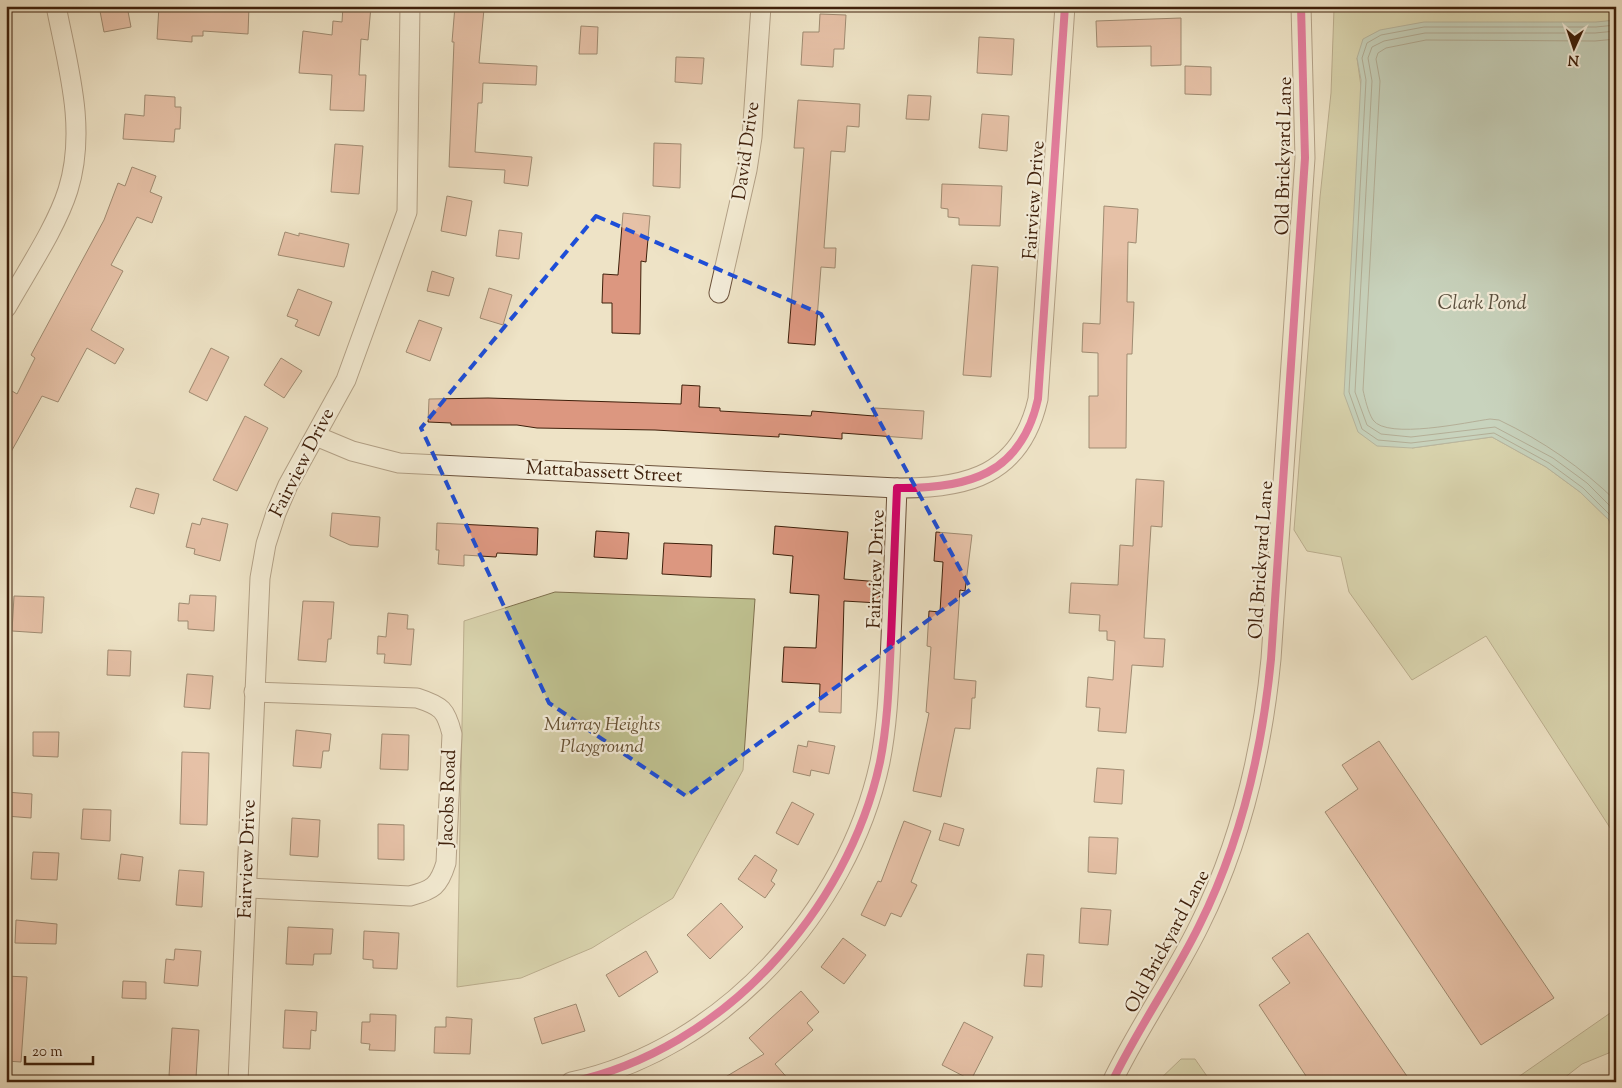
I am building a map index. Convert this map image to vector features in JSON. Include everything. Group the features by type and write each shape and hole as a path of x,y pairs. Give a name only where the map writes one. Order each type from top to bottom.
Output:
{"street":[{"path":"6,308 55,219 67,192 74,163 77,131 75,103 56,6"},
{"name":"Fairview Drive","path":"238,1082 260,578 266,544 288,485 346,380 407,212 410,6"},
{"name":"David Drive","path":"719,293 747,170 752,137 761,6"},
{"name":"Fairview Drive","path":"571,1082 624,1065 667,1045 707,1021 744,991 807,922 853,845 870,801 880,762 889,682 897,488 926,488 953,484 980,476 1004,462 1022,442 1032,422 1038,399 1065,6"},
{"name":"Old Brickyard Lane","path":"1112,1082 1122,1060 1175,972 1222,876 1243,814 1255,769 1266,714 1305,158 1301,6"},
{"name":"Mattabassett Street","path":"316,436 352,451 399,463 897,488"},
{"name":"Jacobs Road","path":"247,888 410,896 428,892 441,880 446,863 452,734 447,716 436,704 417,698 254,692"}],"highlighted area":[{"path":"596,216 821,314 971,589 686,796 549,703 421,428"}],"green space":[{"path":"1381,6 1616,6 1616,20 1357,58 1412,448 1492,437 1546,467 1580,492 1609,520 1616,542 1616,837 1486,636 1412,680 1349,592 1341,557 1307,551 1294,530 1320,197 1331,93 1334,9"},
{"name":"Murray Heights Playground","path":"555,592 755,599 743,770 673,898 592,948 521,978 457,987 464,621"},
{"path":"1616,1009 1616,1050 1582,1064 1559,1082 1511,1082"},
{"path":"1181,1059 1195,1059 1211,1082 1157,1082"}],"water":[{"name":"Clark Pond","path":"1616,20 1616,542 1609,520 1580,492 1546,467 1492,437 1412,448 1377,446 1358,432 1344,394 1361,80 1357,58 1363,39 1380,30 1424,22 1596,22"}],"building":[{"path":"99,6 127,6 131,27 104,32"},
{"path":"159,6 249,6 248,34 203,31 203,36 192,36 192,42 157,39"},
{"path":"343,6 371,6 368,40 361,39 359,75 366,75 364,111 330,110 332,75 299,73 303,31 332,35 333,21 342,22"},
{"path":"455,6 484,9 479,63 537,66 536,85 483,83 482,103 478,103 475,152 532,157 528,186 504,183 505,170 449,167 454,42 452,42"},
{"path":"820,14 846,15 844,49 834,49 833,67 801,65 803,32 819,32"},
{"path":"1181,18 1181,65 1151,66 1151,46 1097,47 1096,21"},
{"path":"581,26 598,27 597,54 579,54"},
{"path":"979,37 1014,39 1012,75 977,73"},
{"path":"676,57 704,58 702,84 675,82"},
{"path":"1185,66 1211,67 1211,95 1185,94"},
{"path":"145,95 175,97 175,107 181,107 180,129 175,129 174,142 123,139 125,114 144,116"},
{"path":"908,95 931,96 929,120 906,119"},
{"path":"798,100 860,104 859,127 847,126 845,152 831,151 824,248 836,248 835,268 821,267 815,345 788,343 804,148 794,148"},
{"path":"982,114 1009,116 1007,151 979,148"},
{"path":"654,143 681,144 680,188 653,186"},
{"path":"335,144 363,146 359,194 331,192"},
{"path":"132,167 156,176 150,192 162,197 152,223 137,217 111,265 123,271 91,330 124,349 115,364 87,348 58,402 42,396 6,461 6,403 12,391 17,394 35,358 31,355 104,220 118,183 125,186"},
{"path":"942,184 1002,186 1000,226 959,225 959,218 948,217 948,209 941,208"},
{"path":"447,196 472,201 466,236 441,231"},
{"path":"1104,206 1138,209 1136,243 1128,242 1127,302 1134,302 1132,354 1127,354 1126,448 1089,448 1089,396 1098,396 1098,353 1082,352 1083,323 1100,324"},
{"path":"623,213 650,216 646,262 641,261 640,334 612,333 612,303 602,303 603,274 618,275"},
{"path":"499,230 522,233 519,259 496,256"},
{"path":"285,232 299,236 299,233 349,244 344,267 278,255"},
{"path":"972,265 998,267 991,377 963,375"},
{"path":"432,271 454,278 449,296 427,291"},
{"path":"489,288 512,295 503,325 480,318"},
{"path":"298,289 332,302 319,336 295,326 298,320 287,316"},
{"path":"419,320 442,328 430,361 406,352"},
{"path":"211,348 229,357 207,401 189,392"},
{"path":"281,358 302,371 284,398 264,385"},
{"path":"682,385 700,386 699,407 720,408 720,411 811,416 812,411 874,416 875,408 924,411 922,439 842,433 842,439 779,434 779,437 655,430 537,428 517,425 451,425 451,423 428,422 429,399 488,398 681,404"},
{"path":"245,416 268,428 237,491 213,480"},
{"path":"1136,479 1164,481 1162,527 1151,526 1144,638 1165,639 1163,667 1132,665 1126,733 1098,731 1100,708 1086,707 1088,677 1113,680 1115,641 1107,640 1107,631 1099,631 1100,615 1069,613 1071,583 1118,585 1120,545 1133,546"},
{"path":"136,488 159,494 154,514 130,507"},
{"path":"332,513 380,517 378,547 350,545 330,536"},
{"path":"202,518 228,524 220,561 194,554 195,549 186,547 192,523 200,525"},
{"path":"437,523 538,528 537,555 497,553 496,557 464,555 464,566 438,564 439,550 436,550"},
{"path":"775,526 848,532 844,579 880,582 879,603 844,601 841,713 819,712 820,684 782,682 784,647 816,648 819,595 790,593 793,556 773,554"},
{"path":"596,531 629,533 627,559 594,557"},
{"path":"936,532 972,535 965,591 960,590 954,679 976,681 975,698 972,698 970,729 955,728 941,797 913,791 929,713 926,712 931,647 927,646 929,611 940,612 943,562 934,561"},
{"path":"664,543 712,545 711,577 662,574"},
{"path":"190,595 216,596 214,631 188,629 188,621 178,621 179,603 189,604"},
{"path":"14,596 44,597 42,633 12,631"},
{"path":"303,601 334,602 331,639 328,639 326,662 298,660"},
{"path":"388,613 408,615 407,629 414,629 411,665 384,663 385,654 377,654 378,636 386,637"},
{"path":"108,650 131,651 130,676 107,675"},
{"path":"187,674 213,676 210,709 184,707"},
{"path":"296,730 331,734 329,751 323,751 321,768 293,766"},
{"path":"33,732 59,732 58,757 33,756"},
{"path":"382,734 409,735 408,770 380,769"},
{"path":"808,741 835,746 829,774 811,770 810,776 793,772 798,745 807,747"},
{"path":"1379,741 1554,998 1481,1045 1325,812 1358,789 1342,765"},
{"path":"182,752 209,753 207,825 180,824"},
{"path":"1097,768 1124,770 1122,804 1094,802"},
{"path":"6,792 32,794 31,818 6,816"},
{"path":"792,802 814,814 798,845 776,833"},
{"path":"83,809 111,810 110,841 81,839"},
{"path":"292,818 320,820 318,857 290,855"},
{"path":"904,821 931,831 911,882 917,885 901,917 891,913 885,926 861,915 878,881 881,882"},
{"path":"944,823 964,829 959,846 939,840"},
{"path":"378,824 404,825 404,860 378,859"},
{"path":"1089,837 1118,838 1116,874 1088,872"},
{"path":"33,852 59,853 57,880 31,879"},
{"path":"121,854 143,857 140,881 118,879"},
{"path":"755,855 777,870 771,881 775,884 765,898 738,879"},
{"path":"179,870 204,872 202,907 176,905"},
{"path":"721,903 743,927 710,959 687,935"},
{"path":"1081,908 1111,910 1108,945 1079,943"},
{"path":"16,920 57,924 56,944 15,943"},
{"path":"288,927 333,929 331,954 314,954 313,965 286,964"},
{"path":"364,931 399,933 397,969 373,968 373,960 363,959"},
{"path":"1308,933 1411,1082 1310,1082 1259,1005 1290,983 1272,958"},
{"path":"843,938 866,955 844,984 821,967"},
{"path":"175,949 201,951 198,986 164,983 166,959 174,960"},
{"path":"646,951 658,972 619,997 606,975"},
{"path":"1027,954 1044,955 1042,987 1024,986"},
{"path":"6,976 27,977 21,1062 6,1061"},
{"path":"123,981 146,982 146,999 122,998"},
{"path":"801,991 819,1012 807,1023 813,1030 775,1064 791,1082 717,1082 764,1054 749,1038"},
{"path":"576,1004 585,1031 542,1044 534,1018"},
{"path":"285,1010 317,1012 316,1031 311,1030 310,1049 283,1048"},
{"path":"370,1014 396,1015 395,1051 369,1050 370,1044 361,1043 362,1022 370,1022"},
{"path":"446,1017 472,1019 470,1054 434,1053 435,1027 446,1027"},
{"path":"964,1022 993,1037 971,1080 942,1065"},
{"path":"172,1028 199,1030 196,1078 169,1076"}],"cycle path":[{"path":"571,1082 626,1065 678,1039 727,1006 770,966 808,920 839,870 864,817 883,747 889,685 897,488 922,488 946,485 968,480 987,472 1004,461 1019,445 1030,425 1038,399 1065,6"},
{"path":"1112,1082 1189,946 1214,894 1238,829 1262,728 1271,659 1305,158 1301,6"}]}
